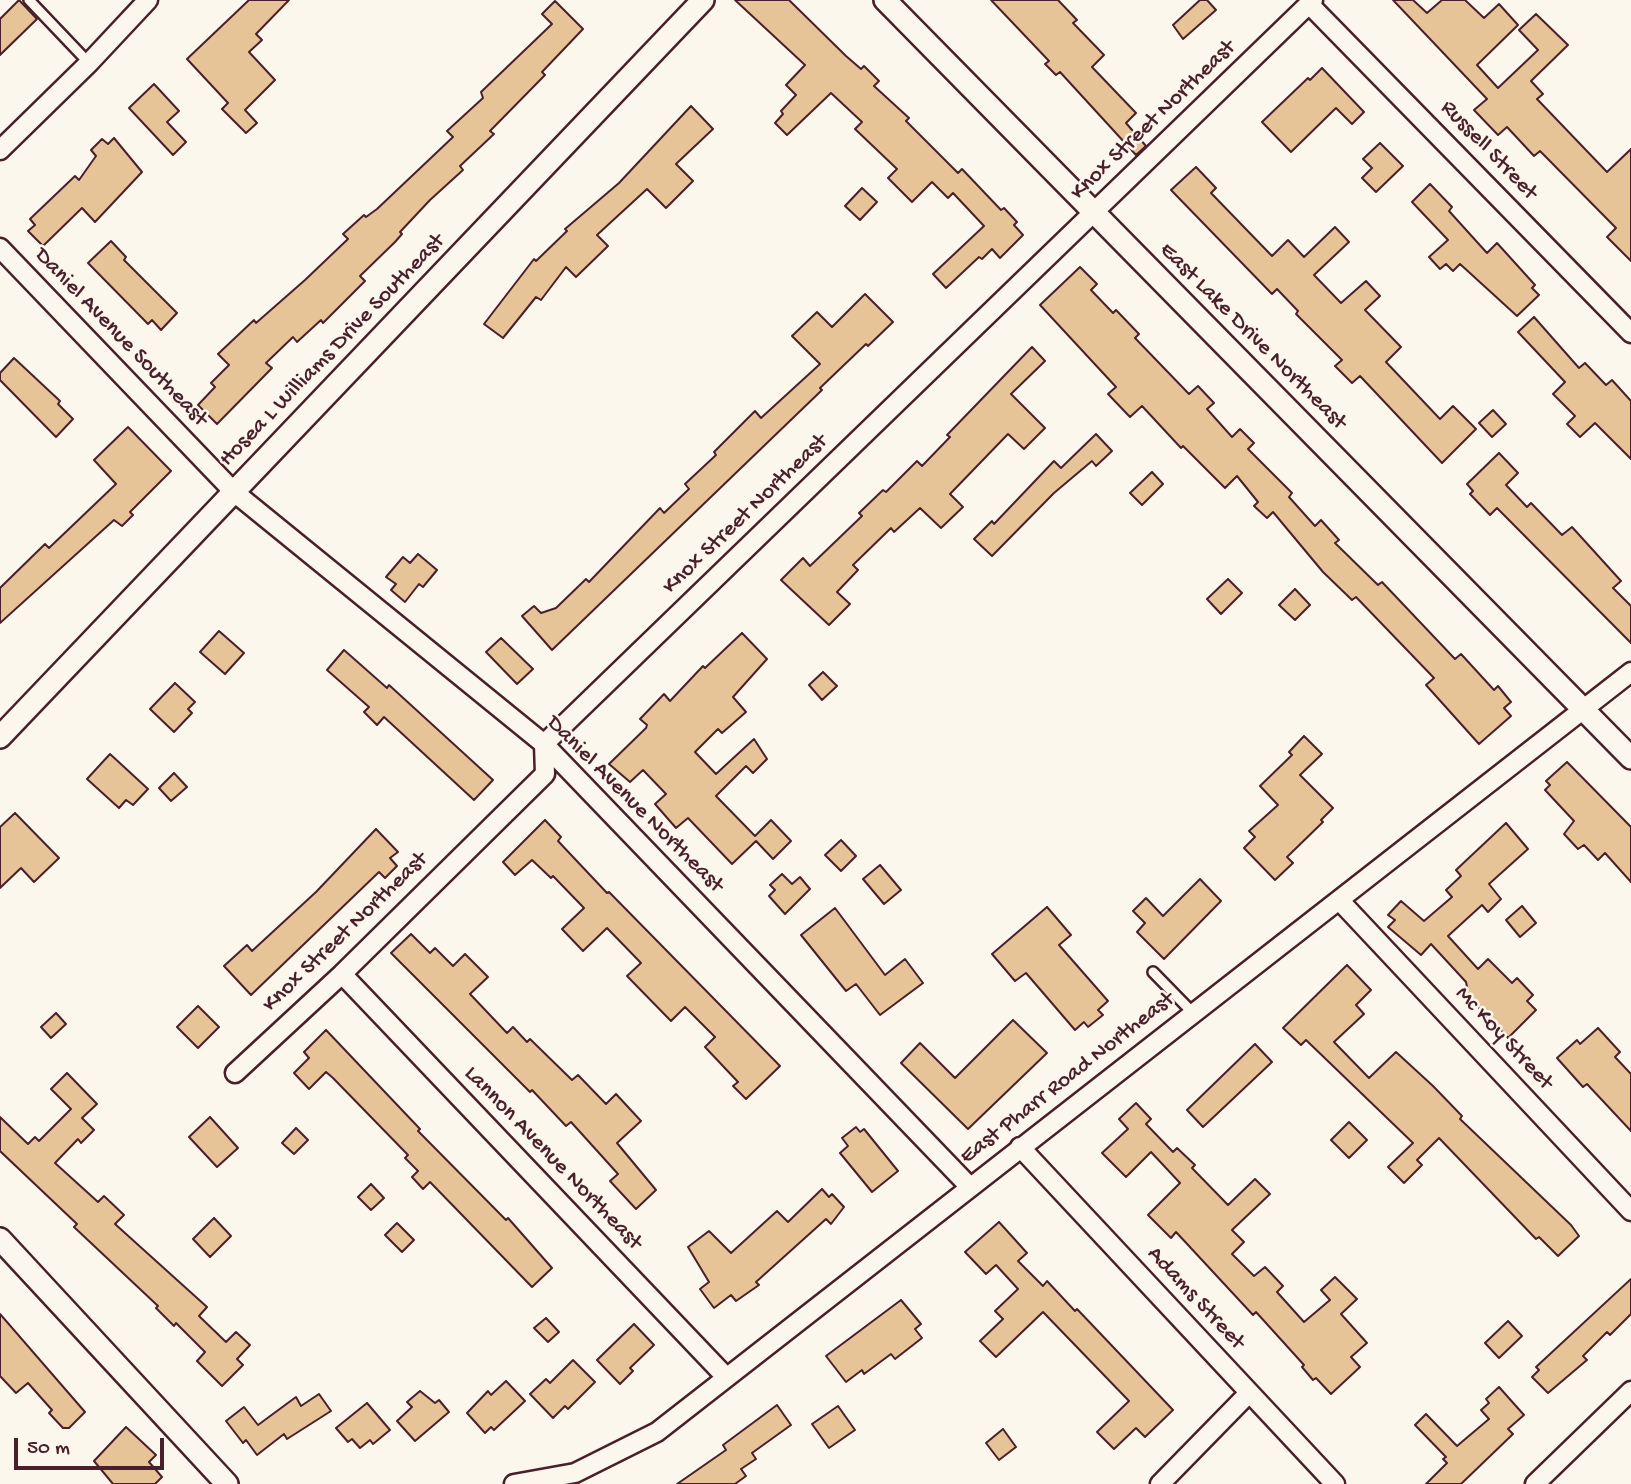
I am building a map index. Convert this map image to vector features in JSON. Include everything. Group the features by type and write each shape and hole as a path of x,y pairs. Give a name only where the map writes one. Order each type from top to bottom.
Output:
{"street":[{"path":"0,150 89,64 148,0"},
{"name":"Hosea L Williams Drive Southeast","path":"0,737 703,0"},
{"name":"East Lake Drive Northeast","path":"885,0 1631,758"},
{"name":"Knox Street Northeast","path":"235,1073 342,974 545,774 544,744 1311,2"},
{"name":"Russell Street","path":"1311,2 1631,333"},
{"name":"Daniel Avenue Southeast","path":"0,248 234,492"},
{"name":"Daniel Avenue Northeast","path":"234,492 544,744 969,1186"},
{"name":"East Pharr Road Northeast","path":"514,1484 575,1473 646,1438 1340,901 1631,672"},
{"name":"Mc Koy Street","path":"1340,901 1631,1211"},
{"name":"Lannon Avenue Northeast","path":"342,974 726,1377"},
{"name":"Adams Street","path":"1020,1147 1335,1484"},
{"path":"0,1239 227,1484"},
{"path":"1535,1484 1631,1391"},
{"path":"1160,1484 1248,1393"}],"lane":[{"path":"29,0 89,64"},
{"path":"1153,972 1194,1014"}],"building":[{"path":"19,0 37,19 0,55 0,19"},
{"path":"249,0 289,0 256,34 262,40 249,52 275,80 245,110 257,123 246,133 222,109 228,103 187,59"},
{"path":"735,0 789,0 846,56 861,69 864,66 879,81 874,86 909,118 906,121 958,173 962,169 1001,210 1004,208 1017,222 1014,225 1023,235 1000,258 992,249 982,259 979,257 946,288 933,274 984,226 953,193 948,198 932,182 912,202 888,178 897,169 855,129 862,122 831,93 787,135 775,123 783,114 781,111 796,95 786,85 805,65"},
{"path":"991,0 1058,0 1077,20 1073,23 1104,55 1092,67 1136,113 1126,123 1146,146 1136,155 1060,72 1056,75 1045,64 1049,61"},
{"path":"1200,0 1207,0 1216,10 1183,39 1173,25"},
{"path":"1393,0 1413,0 1427,13 1442,0 1465,0 1484,18 1499,4 1518,25 1477,65 1498,88 1538,50 1519,30 1536,14 1568,45 1531,81 1543,94 1537,99 1607,172 1631,149 1631,261 1607,237 1616,228 1540,151 1534,156 1507,127 1498,135 1474,110 1487,99"},
{"path":"555,1 583,29 542,72 545,75 490,131 494,134 460,166 463,170 430,200 400,232 402,234 395,242 360,276 365,281 323,323 321,320 297,342 293,337 266,363 272,368 217,424 198,405 215,387 211,383 229,365 218,354 254,320 256,323 305,280 348,239 343,234 364,215 366,217 377,209 453,137 447,131 483,98 481,92 552,24 542,14"},
{"path":"1322,68 1364,112 1352,124 1336,108 1291,152 1262,122"},
{"path":"154,84 179,111 167,122 186,142 173,155 129,108"},
{"path":"691,106 713,129 676,164 693,181 666,208 647,189 597,235 608,246 576,277 566,267 541,300 536,297 503,338 484,324 534,259 536,261 567,231 565,229 619,183"},
{"path":"114,138 142,172 95,222 82,208 43,246 28,231 35,225 30,219 75,176 79,180 96,156 91,150 102,139 108,144"},
{"path":"1380,143 1403,166 1376,192 1362,178 1372,168 1363,159"},
{"path":"1196,167 1216,188 1211,193 1272,256 1288,240 1304,257 1335,227 1349,242 1314,275 1341,303 1366,281 1380,296 1365,310 1401,347 1386,362 1440,419 1453,406 1476,429 1442,463 1360,376 1352,383 1335,366 1342,360 1296,314 1298,311 1277,289 1272,294 1171,190"},
{"path":"1430,184 1452,207 1449,211 1487,253 1497,243 1535,285 1532,288 1539,295 1517,316 1460,264 1453,271 1446,264 1440,269 1429,257 1448,240 1412,202"},
{"path":"862,188 877,202 860,220 845,206"},
{"path":"111,241 126,257 124,260 177,313 161,330 152,320 148,324 88,263"},
{"path":"1080,267 1097,284 1091,290 1113,313 1116,310 1139,334 1135,338 1189,394 1198,386 1214,403 1207,409 1232,437 1240,429 1254,443 1248,449 1292,493 1289,497 1315,526 1321,520 1339,540 1335,543 1378,585 1382,582 1455,659 1461,654 1494,690 1498,686 1511,702 1504,708 1511,716 1479,744 1426,685 1434,678 1356,597 1352,600 1323,572 1273,512 1267,518 1254,506 1258,502 1237,476 1225,488 1183,446 1181,448 1142,406 1130,417 1108,394 1116,387 1040,305"},
{"path":"865,294 893,322 820,388 822,390 552,650 522,616 534,606 541,613 556,608 586,579 589,582 660,508 664,513 689,489 685,484 716,455 714,452 755,411 761,418 820,364 792,336 817,312 832,327"},
{"path":"1534,317 1579,368 1585,363 1606,385 1612,380 1631,401 1631,459 1595,423 1580,437 1567,424 1575,416 1553,394 1565,382 1518,332"},
{"path":"1032,347 1045,361 1011,394 1045,428 1024,449 1008,434 950,494 963,507 941,528 920,508 894,532 891,528 853,565 858,570 837,592 850,604 829,625 781,580 803,558 810,566 862,516 859,513 883,490 886,492 917,461 922,466 950,437 947,435"},
{"path":"14,358 60,401 58,404 73,419 56,437 0,380 0,373"},
{"path":"1493,410 1506,424 1492,437 1479,423"},
{"path":"128,427 171,471 130,512 133,515 122,526 114,520 0,623 0,588 45,544 49,548 116,484 94,460"},
{"path":"1096,434 1112,451 1096,466 1092,461 1054,493 992,556 974,539 992,521 994,524 1054,461 1061,468"},
{"path":"1499,453 1518,473 1506,485 1527,507 1531,503 1562,535 1572,527 1621,581 1613,588 1631,606 1631,643 1497,508 1490,515 1470,494 1473,491 1467,484"},
{"path":"1152,472 1163,484 1142,505 1130,493"},
{"path":"418,554 437,570 423,587 419,584 405,602 391,590 396,584 386,577 403,557 410,563"},
{"path":"1228,579 1242,593 1221,614 1207,599"},
{"path":"1295,589 1310,605 1295,620 1279,605"},
{"path":"219,631 244,653 225,674 200,652"},
{"path":"742,633 767,659 733,697 746,712 722,733 718,729 695,752 716,774 754,739 767,759 753,773 746,766 716,796 755,836 771,820 791,841 773,859 756,841 732,864 688,818 676,828 655,804 666,794 643,770 630,782 609,764 646,728 647,725 640,719 664,694 670,701 703,666 705,668"},
{"path":"501,638 533,669 517,684 486,652"},
{"path":"344,650 387,688 389,685 493,780 474,800 384,717 377,725 364,712 369,707 327,670"},
{"path":"823,672 837,686 822,700 809,685"},
{"path":"175,683 195,702 188,709 192,713 174,732 150,709"},
{"path":"1304,736 1322,754 1300,775 1333,808 1321,820 1323,822 1287,857 1293,863 1275,880 1244,848 1255,837 1249,831 1278,805 1260,786 1292,755 1289,752"},
{"path":"110,754 148,789 133,805 126,800 119,808 87,779"},
{"path":"1567,762 1631,827 1631,882 1605,853 1598,860 1584,845 1578,849 1564,834 1574,821 1545,790 1550,785 1546,781"},
{"path":"174,773 187,787 171,801 159,788"},
{"path":"15,813 59,858 34,882 21,868 0,888 0,827"},
{"path":"545,820 561,837 558,841 607,893 609,892 780,1066 746,1099 733,1086 738,1082 705,1047 715,1037 685,1007 671,1021 627,976 641,963 607,928 583,951 562,929 584,908 553,876 551,878 532,860 515,875 503,862"},
{"path":"1506,823 1528,849 1489,884 1501,899 1488,912 1482,905 1448,936 1478,969 1488,959 1512,983 1517,978 1533,995 1527,1001 1536,1010 1508,1038 1463,991 1467,987 1466,982 1431,944 1421,955 1388,927 1395,920 1388,915 1401,901 1424,921 1452,897 1446,890 1461,876 1456,870"},
{"path":"376,829 398,852 390,858 397,866 385,878 379,872 251,995 224,966 247,945 252,951 316,892"},
{"path":"841,840 856,856 841,871 825,855"},
{"path":"880,865 901,890 884,904 863,879"},
{"path":"782,874 792,884 800,877 810,889 785,914 769,896 775,890 770,885"},
{"path":"1200,879 1221,901 1164,959 1137,932 1145,923 1133,911 1146,898 1163,916"},
{"path":"1522,906 1536,923 1520,937 1506,920"},
{"path":"1047,907 1071,935 1059,945 1108,1001 1098,1010 1103,1015 1088,1027 1084,1022 1075,1030 1026,973 1015,981 992,954"},
{"path":"835,908 885,975 905,959 923,983 880,1015 856,984 846,991 801,935"},
{"path":"411,934 430,953 435,948 453,966 465,954 488,977 470,994 507,1033 513,1027 527,1042 530,1039 572,1080 578,1075 606,1104 616,1094 641,1121 617,1143 656,1190 636,1209 610,1181 618,1174 571,1122 566,1126 391,953"},
{"path":"1347,965 1371,990 1356,1005 1364,1014 1334,1042 1369,1078 1396,1052 1433,1086 1462,1116 1460,1119 1571,1225 1579,1236 1558,1256 1539,1237 1536,1239 1439,1138 1417,1160 1422,1165 1404,1183 1388,1167 1413,1143 1306,1040 1301,1045 1283,1028"},
{"path":"198,1006 219,1027 198,1048 177,1027"},
{"path":"56,1013 66,1024 51,1038 41,1027"},
{"path":"1013,1020 1047,1053 968,1129 901,1063 920,1043 955,1078"},
{"path":"1598,1028 1620,1052 1615,1057 1631,1074 1631,1131 1587,1084 1583,1087 1557,1058 1577,1040 1580,1044"},
{"path":"326,1030 420,1129 418,1131 506,1220 508,1218 552,1268 532,1287 430,1182 423,1189 412,1177 418,1171 405,1158 408,1155 333,1078 326,1072 309,1089 294,1073 309,1058 304,1052"},
{"path":"1255,1044 1272,1062 1203,1127 1187,1110"},
{"path":"67,1073 97,1104 82,1118 94,1130 81,1143 78,1139 55,1163 98,1202 104,1196 124,1215 115,1224 207,1307 199,1316 226,1342 236,1332 250,1345 237,1359 243,1365 222,1386 197,1361 205,1352 176,1323 174,1326 156,1308 158,1306 74,1227 77,1224 0,1151 0,1117 28,1144 35,1137 39,1141 71,1109 51,1089"},
{"path":"1136,1103 1151,1119 1146,1124 1173,1152 1177,1148 1195,1165 1192,1168 1228,1205 1255,1179 1270,1194 1232,1230 1244,1242 1232,1254 1254,1276 1265,1267 1283,1286 1277,1292 1304,1322 1330,1300 1321,1290 1335,1277 1357,1299 1341,1314 1367,1343 1351,1357 1360,1367 1331,1394 1316,1378 1313,1380 1302,1367 1304,1365 1256,1312 1253,1315 1176,1232 1171,1238 1148,1215 1180,1183 1151,1152 1126,1177 1102,1153 1128,1129 1119,1119"},
{"path":"210,1117 238,1148 217,1167 189,1137"},
{"path":"1349,1122 1367,1140 1349,1158 1331,1140"},
{"path":"856,1127 860,1132 864,1129 898,1171 872,1192 840,1153 848,1146 842,1138"},
{"path":"296,1128 308,1140 294,1154 282,1143"},
{"path":"371,1184 384,1198 371,1210 358,1197"},
{"path":"822,1189 829,1197 832,1194 844,1207 831,1224 826,1219 756,1282 759,1285 736,1301 731,1295 714,1308 700,1289 709,1282 688,1247 709,1231 731,1253 777,1211 788,1222"},
{"path":"214,1218 231,1236 210,1257 193,1239"},
{"path":"999,1222 1027,1253 1018,1261 1043,1286 1047,1281 1075,1311 1077,1309 1173,1410 1145,1437 1136,1428 1114,1449 1097,1432 1129,1401 1043,1312 996,1357 980,1341 1003,1319 995,1311 1018,1289 996,1265 986,1274 965,1252"},
{"path":"397,1223 414,1240 402,1252 385,1235"},
{"path":"1631,1279 1631,1314 1610,1335 1607,1332 1583,1356 1587,1360 1548,1393 1532,1377 1539,1370 1536,1367"},
{"path":"901,1300 921,1324 915,1329 922,1338 895,1359 891,1354 864,1374 862,1370 846,1382 826,1356"},
{"path":"0,1314 85,1412 69,1428 63,1428 49,1413 52,1410 28,1383 16,1393 0,1376"},
{"path":"546,1318 559,1332 548,1342 534,1328"},
{"path":"1508,1321 1522,1336 1499,1358 1485,1343"},
{"path":"634,1324 654,1345 630,1368 633,1371 620,1384 597,1360"},
{"path":"573,1360 595,1382 568,1409 565,1406 553,1418 530,1394 546,1379 550,1383"},
{"path":"506,1381 525,1401 494,1430 491,1427 485,1433 467,1413 488,1391 491,1395"},
{"path":"1499,1387 1524,1415 1508,1429 1513,1434 1461,1484 1426,1484 1447,1463 1443,1459 1446,1457 1415,1425 1426,1414 1457,1446 1489,1419 1481,1410 1489,1403 1486,1399"},
{"path":"420,1391 435,1403 439,1400 449,1412 415,1441 397,1421 412,1407 407,1402"},
{"path":"319,1394 331,1411 287,1439 284,1434 257,1455 246,1440 243,1443 226,1421 244,1407 258,1425 296,1397 301,1406"},
{"path":"367,1403 390,1430 373,1444 370,1440 360,1448 352,1439 348,1442 336,1428"},
{"path":"777,1405 791,1425 752,1453 756,1459 741,1469 746,1476 735,1484 677,1484 726,1450 723,1445"},
{"path":"838,1406 855,1430 829,1448 812,1424"},
{"path":"126,1427 156,1455 149,1462 162,1477 155,1484 113,1484 94,1461"},
{"path":"1003,1429 1016,1447 999,1460 986,1443"}]}
